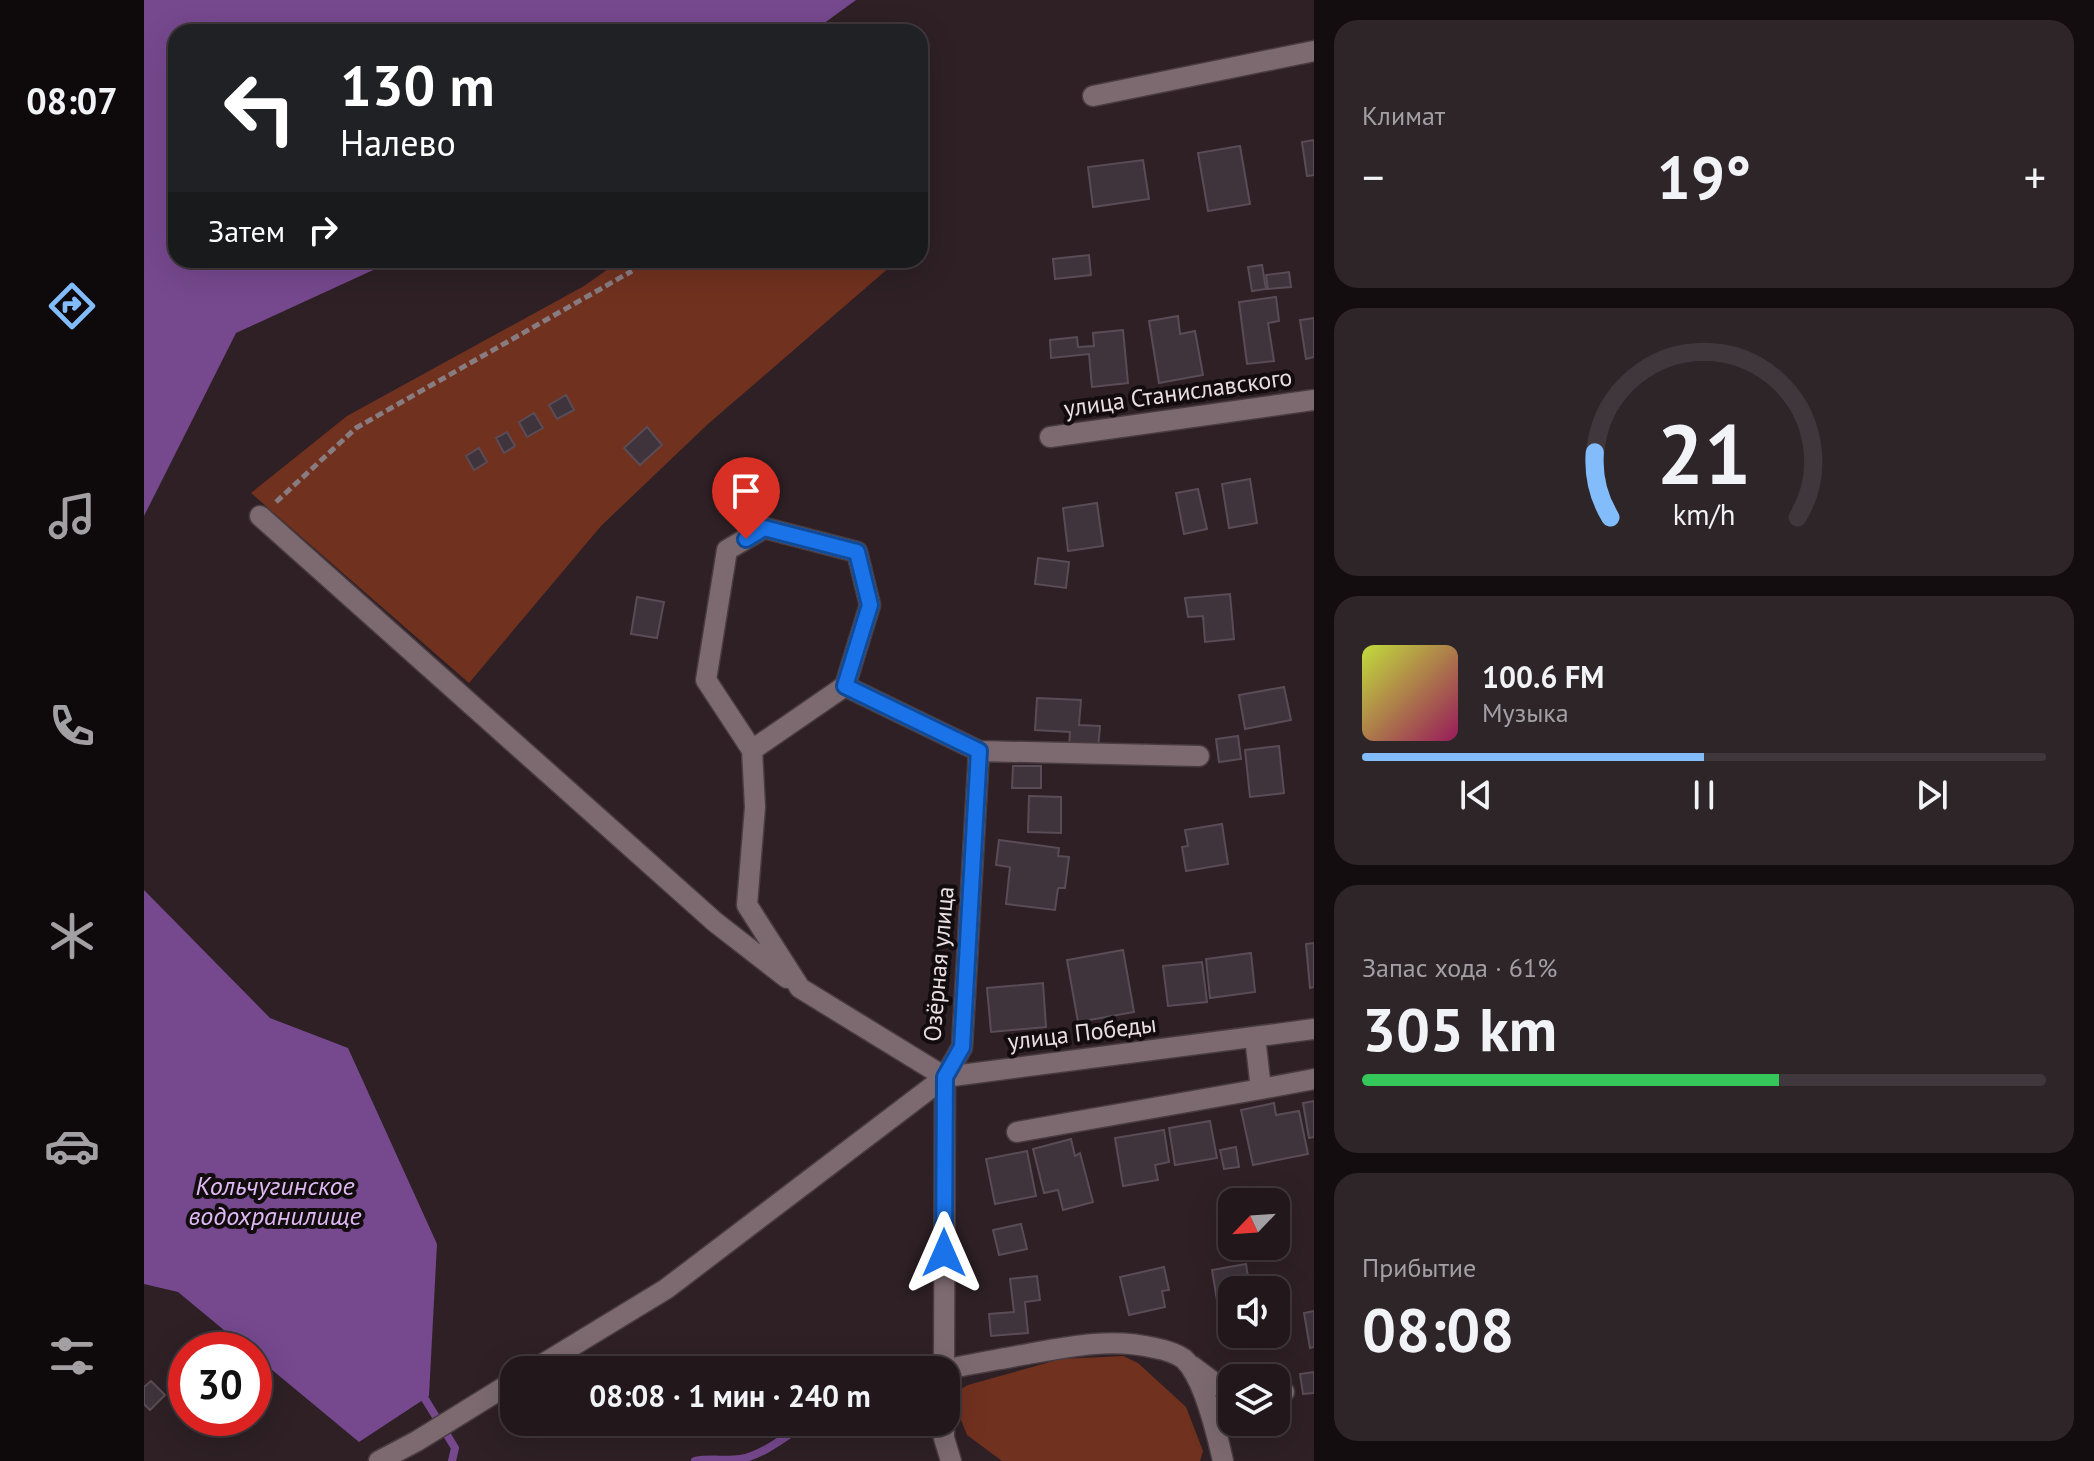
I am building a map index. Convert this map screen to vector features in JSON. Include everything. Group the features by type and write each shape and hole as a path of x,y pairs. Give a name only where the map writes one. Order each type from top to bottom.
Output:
{"street":[{"path":"1093,96 1314,51"},
{"name":"улица Станиславского","path":"1050,437 1314,400"},
{"path":"260,516 715,922 800,988 945,1077 666,1289 556,1356"},
{"path":"752,750 845,686 870,605 857,552 764,528 727,550 706,680 752,750 755,807 747,905 800,988"},
{"path":"845,686 979,751 1199,756"},
{"name":"Озёрная улица","path":"944,1356 945,1077 962,1047 979,751"},
{"name":"улица Победы","path":"945,1077 1314,1029"},
{"path":"1255,1037 1261,1089"},
{"path":"1017,1132 1314,1079"},
{"path":"960,1366 1069,1347 1136,1343 1169,1351 1218,1385"},
{"path":"1184,1360 1212,1413 1223,1461"},
{"path":"379,1461 500,1390"},
{"path":"944,1436 951,1461"}],"path":[{"path":"260,516 356,428 632,271"}],"shaded area":[{"path":"610,268 889,268 708,424 601,526 469,683 251,493 347,416 584,286"},
{"path":"1123,1356 1138,1363 1186,1407 1203,1451 1200,1461 1002,1461 967,1435 960,1417 960,1390 1061,1359"}],"water":[{"path":"144,0 856,0 823,24 168,24 168,268 378,268 236,333 144,516"},
{"name":"Кольчугинское водохранилище","path":"144,890 270,1018 348,1048 437,1244 429,1396 359,1442 272,1370 272,1332 226,1332 178,1292 144,1284"}],"building":[{"path":"1314,140 1314,175 1307,176 1302,142"},
{"path":"1240,146 1250,204 1208,211 1198,153"},
{"path":"1143,160 1149,199 1093,207 1088,167"},
{"path":"1089,255 1091,275 1055,279 1053,259"},
{"path":"1262,265 1266,289 1252,291 1248,267"},
{"path":"1289,272 1291,287 1268,289 1266,275"},
{"path":"1276,297 1279,321 1268,323 1274,361 1247,364 1239,302"},
{"path":"1178,316 1180,334 1195,331 1203,375 1159,383 1149,321"},
{"path":"1314,318 1314,357 1306,359 1300,320"},
{"path":"1123,330 1128,383 1092,387 1089,354 1051,358 1050,340 1077,337 1078,347 1094,346 1093,333"},
{"path":"566,395 574,410 557,419 549,405"},
{"path":"534,413 543,428 527,437 519,422"},
{"path":"647,427 662,445 640,465 624,448"},
{"path":"507,432 515,446 504,453 496,438"},
{"path":"479,448 487,462 474,470 466,456"},
{"path":"1250,479 1257,523 1229,528 1222,484"},
{"path":"1198,489 1207,529 1184,534 1176,493"},
{"path":"1097,503 1103,546 1068,551 1063,508"},
{"path":"1038,558 1069,562 1066,588 1035,584"},
{"path":"1230,594 1234,639 1205,642 1203,616 1188,617 1185,598"},
{"path":"637,597 664,602 657,638 631,634"},
{"path":"1284,687 1291,720 1245,729 1239,695"},
{"path":"1037,698 1081,700 1079,725 1100,726 1098,749 1069,747 1070,732 1035,730"},
{"path":"1238,736 1241,759 1219,762 1216,739"},
{"path":"1279,746 1284,793 1250,797 1245,750"},
{"path":"1013,766 1041,766 1041,788 1012,788"},
{"path":"1029,796 1061,797 1061,833 1028,832"},
{"path":"1222,824 1228,864 1186,871 1182,847 1188,846 1185,830"},
{"path":"999,840 1059,848 1058,856 1069,857 1065,888 1058,888 1055,910 1006,904 1010,867 996,865"},
{"path":"1314,943 1314,987 1310,988 1306,944"},
{"path":"1123,950 1134,1012 1078,1022 1067,960"},
{"path":"1251,953 1255,992 1210,998 1206,959"},
{"path":"1202,962 1207,1002 1168,1006 1163,966"},
{"path":"1043,983 1046,1027 991,1032 987,988"},
{"path":"1314,1101 1314,1137 1309,1138 1303,1103"},
{"path":"1274,1103 1276,1115 1299,1111 1308,1154 1253,1165 1241,1110"},
{"path":"1210,1121 1217,1158 1175,1165 1169,1128"},
{"path":"1164,1130 1169,1162 1155,1165 1158,1180 1123,1186 1115,1138"},
{"path":"1071,1139 1075,1156 1080,1153 1093,1202 1063,1210 1058,1190 1044,1193 1033,1149"},
{"path":"1236,1147 1239,1167 1224,1169 1220,1150"},
{"path":"1027,1151 1036,1196 995,1204 986,1159"},
{"path":"1021,1224 1027,1249 999,1255 993,1230"},
{"path":"1246,1264 1248,1276 1218,1276 1218,1306 1212,1270"},
{"path":"1164,1267 1169,1290 1162,1291 1165,1307 1129,1315 1120,1277"},
{"path":"1037,1276 1040,1300 1025,1302 1028,1333 991,1336 989,1314 1014,1312 1010,1279"},
{"path":"1314,1311 1314,1347 1310,1348 1304,1313"},
{"path":"1314,1372 1314,1393 1303,1394 1300,1374"},
{"path":"151,1381 165,1395 150,1410 144,1404 144,1387"}],"waterway":[{"path":"425,1399 455,1448 452,1461"},
{"path":"695,1461 748,1457 787,1436"}],"route":[{"path":"746,539 764,528 857,552 870,605 845,686 979,751 962,1047 945,1077 944,1253"}]}
